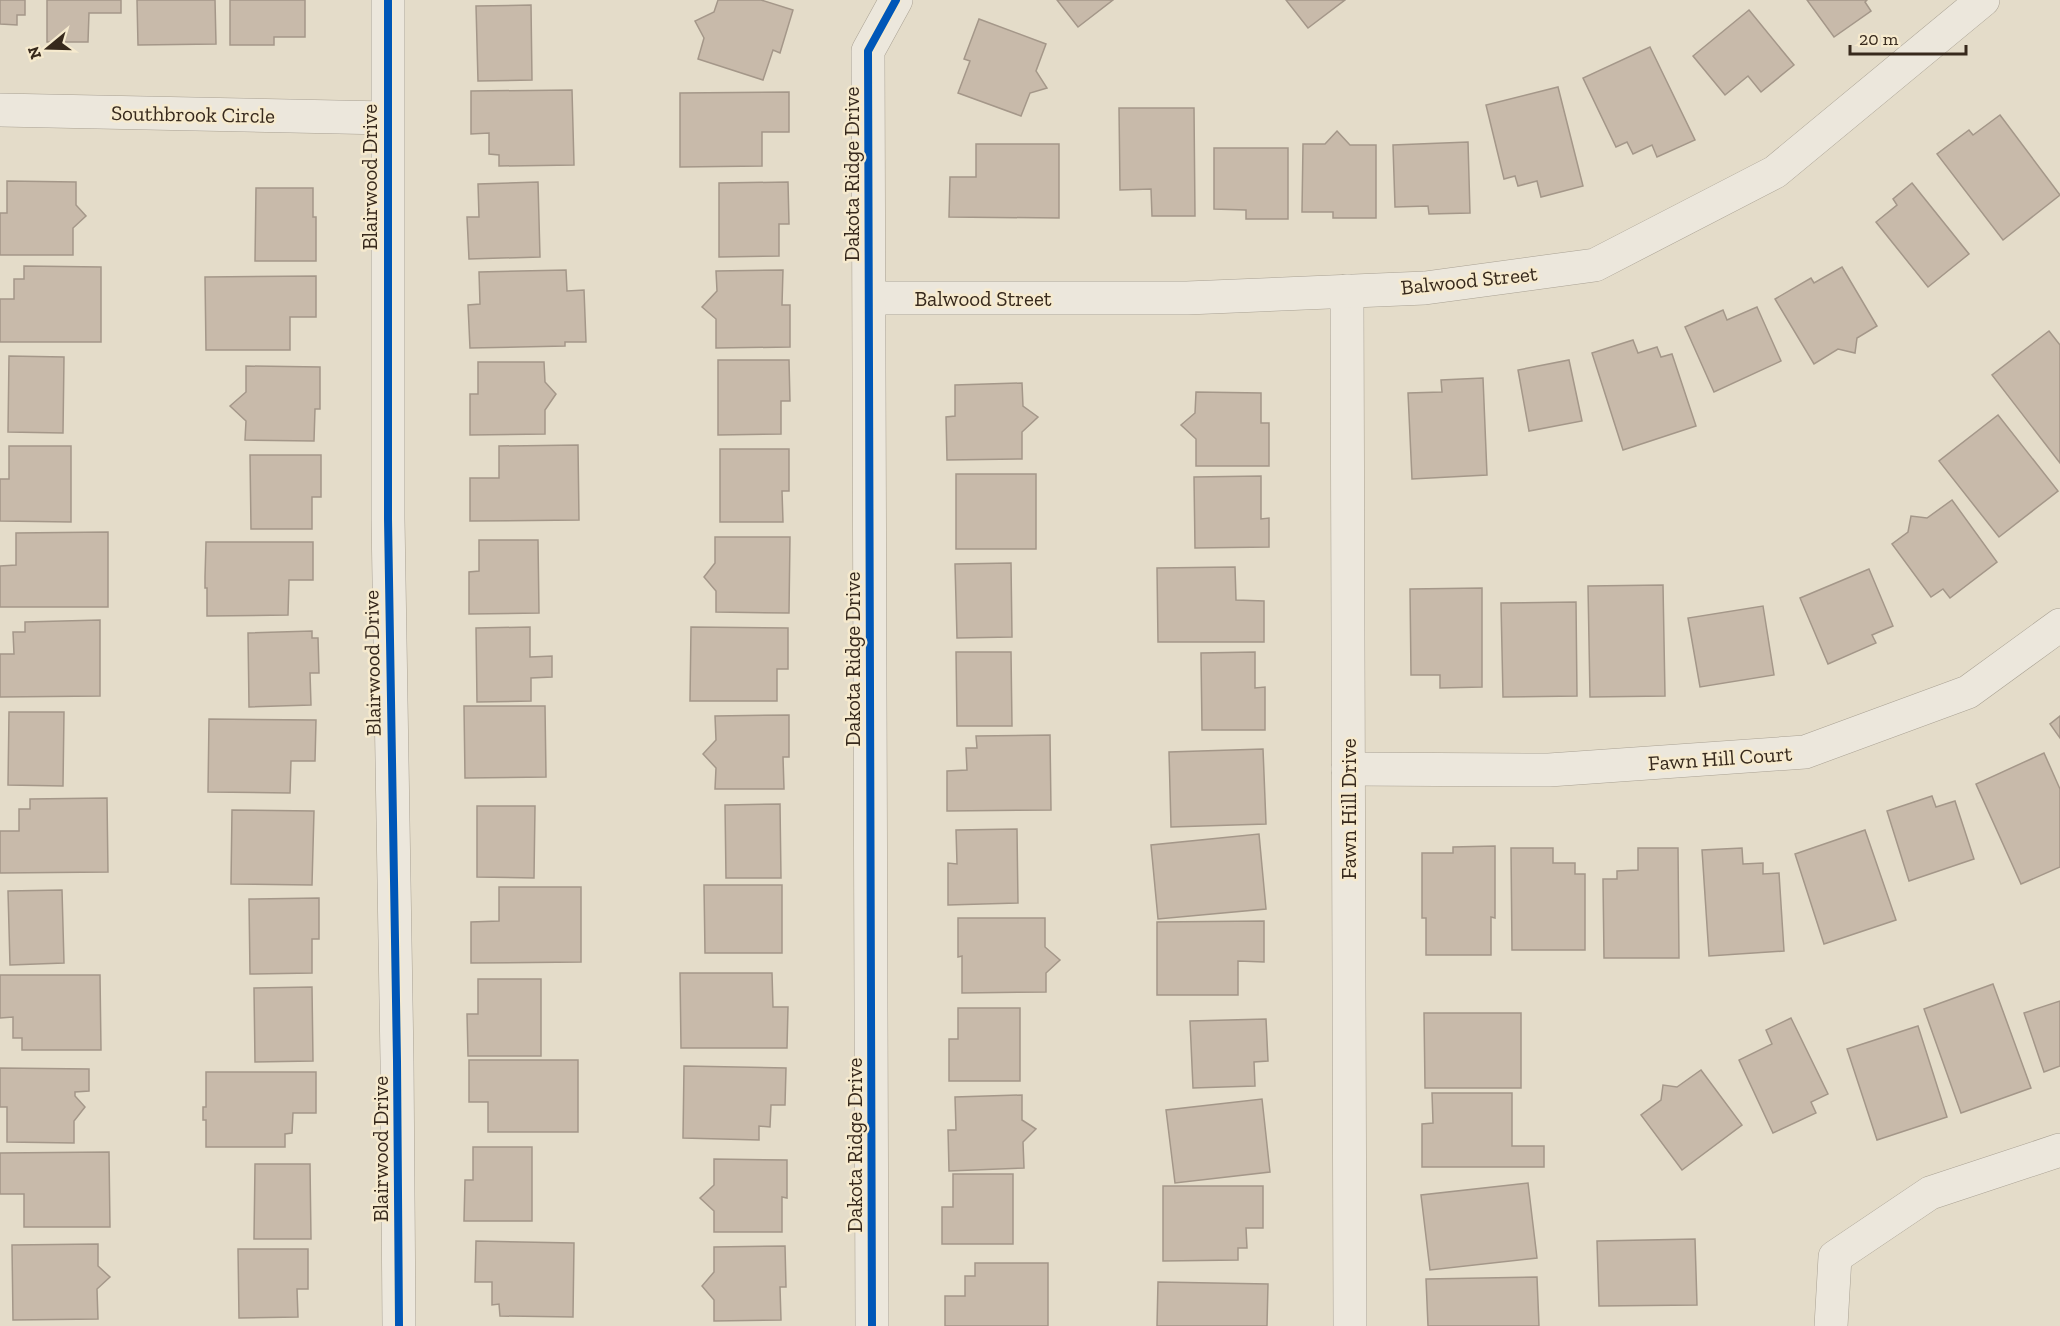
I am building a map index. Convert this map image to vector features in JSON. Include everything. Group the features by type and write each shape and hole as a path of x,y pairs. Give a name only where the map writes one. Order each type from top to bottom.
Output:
{"street":[{"name":"Blairwood Drive","path":"387,0 388,507 397,1038 399,1326"},
{"name":"Dakota Ridge Drive","path":"872,1326 868,51 896,0"},
{"name":"Balwood Street","path":"870,298 1187,298 1425,288 1594,265 1775,172 1983,0"},
{"name":"Southbrook Circle","path":"0,110 387,118"},
{"name":"Fawn Hill Drive","path":"1347,291 1350,1326"},
{"name":"Fawn Hill Court","path":"1348,769 1549,770 1804,752 1968,692 2060,624"},
{"path":"1831,1326 1835,1257 1930,1193 2060,1150"}],"building":[{"path":"0,0 25,0 25,15 17,15 17,25 0,24"},
{"path":"47,0 121,0 121,13 89,13 88,42 47,42"},
{"path":"137,0 215,0 216,44 138,45"},
{"path":"230,0 305,0 305,37 274,37 274,45 230,45"},
{"path":"718,0 761,0 793,10 780,53 773,50 763,80 698,59 704,38 695,21 714,12"},
{"path":"1057,0 1113,0 1078,27"},
{"path":"1286,0 1345,0 1308,28"},
{"path":"1807,0 1867,0 1865,2 1871,11 1834,37"},
{"path":"531,5 532,80 478,81 476,6"},
{"path":"1749,10 1794,65 1761,92 1748,76 1725,95 1693,56"},
{"path":"979,19 1046,44 1036,71 1047,88 1030,93 1021,116 958,93 970,61 964,59"},
{"path":"1650,47 1695,140 1657,157 1652,145 1633,154 1627,142 1616,147 1583,78"},
{"path":"1558,87 1583,186 1541,197 1537,181 1518,186 1515,176 1504,179 1486,105"},
{"path":"572,90 574,165 499,166 499,155 489,154 489,133 471,134 471,91"},
{"path":"789,92 789,132 762,132 762,166 680,167 680,93"},
{"path":"1119,108 1194,108 1195,216 1152,216 1151,189 1120,190"},
{"path":"2000,115 2060,195 2003,240 1937,154 1969,130 1973,135"},
{"path":"1337,131 1350,145 1376,145 1376,218 1333,218 1333,212 1302,212 1303,144 1325,144"},
{"path":"1468,142 1470,213 1429,214 1428,206 1395,207 1393,145"},
{"path":"976,144 1059,144 1059,218 949,217 950,177 976,177"},
{"path":"1214,148 1288,148 1288,219 1246,219 1246,210 1214,209"},
{"path":"7,181 76,182 76,205 86,216 73,228 73,255 0,255 0,213 7,213"},
{"path":"538,182 540,257 469,259 467,217 479,217 478,184"},
{"path":"788,182 789,224 779,224 779,256 719,257 719,183"},
{"path":"1912,183 1969,254 1928,287 1876,222 1897,205 1893,199"},
{"path":"256,188 313,188 313,217 316,217 316,261 255,261"},
{"path":"24,266 101,267 101,342 0,342 0,299 14,299 14,279 24,279"},
{"path":"1842,267 1877,326 1857,338 1855,353 1838,349 1814,364 1775,299 1811,278 1814,283"},
{"path":"566,270 567,291 584,290 586,342 565,342 565,346 470,348 468,305 480,304 479,272"},
{"path":"783,270 782,305 790,305 790,347 716,348 716,319 702,307 717,291 716,271"},
{"path":"316,276 316,317 290,317 290,350 206,350 205,277"},
{"path":"1757,307 1781,361 1714,392 1685,327 1723,310 1727,320"},
{"path":"2049,331 2060,345 2060,463 1992,375"},
{"path":"1633,340 1638,353 1657,347 1661,357 1672,354 1696,426 1623,450 1592,353"},
{"path":"9,356 64,357 63,433 8,432"},
{"path":"718,360 789,360 790,401 781,401 781,434 718,435"},
{"path":"1569,360 1582,421 1529,431 1518,370"},
{"path":"478,362 544,362 545,382 556,394 545,410 545,434 470,435 470,394 478,394"},
{"path":"246,366 320,367 320,409 315,409 314,441 245,440 246,421 230,406 246,392"},
{"path":"1483,378 1487,475 1412,479 1408,393 1442,392 1441,380"},
{"path":"1022,383 1023,406 1038,417 1022,432 1022,459 947,460 946,417 955,416 955,385"},
{"path":"1196,392 1261,393 1261,423 1269,423 1269,466 1196,466 1196,439 1181,425 1195,413"},
{"path":"1998,415 2058,491 1999,537 1939,461"},
{"path":"578,445 579,520 470,521 470,478 499,478 499,446"},
{"path":"9,446 71,446 71,522 0,521 0,479 9,479"},
{"path":"720,449 789,449 789,491 782,491 783,522 720,522"},
{"path":"250,455 321,455 321,497 312,497 312,529 251,529"},
{"path":"956,474 1036,474 1036,549 956,549"},
{"path":"1261,476 1261,519 1269,518 1269,547 1195,548 1194,477"},
{"path":"1952,500 1997,562 1950,598 1943,589 1931,597 1892,544 1908,532 1911,516 1927,518"},
{"path":"108,532 108,607 0,607 0,566 16,565 16,533"},
{"path":"715,537 790,537 789,613 716,612 716,591 704,577 715,563"},
{"path":"479,540 538,540 539,613 469,614 469,572 479,571"},
{"path":"206,542 313,542 313,580 289,580 288,615 207,616"},
{"path":"1011,563 1012,637 957,638 955,564"},
{"path":"1235,567 1236,600 1264,601 1264,642 1158,642 1157,568"},
{"path":"1869,569 1893,626 1872,635 1876,643 1828,664 1800,598"},
{"path":"1663,585 1665,696 1590,697 1588,586"},
{"path":"1482,588 1482,687 1440,688 1440,675 1411,675 1410,589"},
{"path":"1576,602 1577,696 1503,697 1501,603"},
{"path":"1763,606 1774,675 1700,687 1688,618"},
{"path":"100,620 100,696 0,697 0,654 14,654 13,632 25,632 25,622"},
{"path":"530,627 530,657 552,656 552,677 531,678 531,701 477,702 476,628"},
{"path":"691,627 788,628 788,669 777,669 777,701 690,701"},
{"path":"312,631 312,638 318,638 319,673 310,673 311,705 249,707 248,633"},
{"path":"956,652 1011,652 1012,726 957,726"},
{"path":"1255,652 1255,688 1265,687 1265,730 1202,730 1201,653"},
{"path":"464,706 545,706 546,777 465,778"},
{"path":"9,712 64,712 63,786 8,785"},
{"path":"789,715 789,757 783,757 784,789 715,789 716,768 703,754 716,740 715,716"},
{"path":"2060,716 2060,738 2050,724"},
{"path":"209,719 316,720 315,761 291,761 290,793 208,792"},
{"path":"1050,735 1051,810 947,811 947,771 967,770 966,748 977,748 976,736"},
{"path":"1263,749 1266,824 1171,827 1169,752"},
{"path":"2044,753 2060,789 2060,867 2021,884 1976,784"},
{"path":"1932,796 1936,807 1955,801 1974,859 1909,881 1887,811"},
{"path":"107,798 108,872 0,873 0,831 19,831 19,809 30,809 30,799"},
{"path":"780,804 781,878 726,878 725,805"},
{"path":"477,806 535,806 534,878 477,877"},
{"path":"232,810 314,811 312,885 231,884"},
{"path":"1017,829 1018,903 948,905 948,863 957,864 956,830"},
{"path":"1865,830 1896,920 1824,944 1795,854"},
{"path":"1259,834 1266,909 1158,919 1151,845"},
{"path":"1495,846 1495,918 1491,917 1491,955 1426,955 1426,918 1422,918 1422,853 1453,853 1453,847"},
{"path":"1511,848 1553,848 1553,863 1575,863 1575,874 1585,874 1585,950 1512,950"},
{"path":"1638,848 1678,848 1679,958 1604,958 1603,879 1617,879 1617,871 1638,870"},
{"path":"1742,848 1743,864 1763,863 1763,874 1779,873 1784,951 1709,956 1702,850"},
{"path":"704,885 782,885 782,953 705,953"},
{"path":"499,887 581,887 581,962 471,963 471,922 499,921"},
{"path":"62,890 64,963 10,965 8,891"},
{"path":"319,898 319,939 312,939 312,973 250,974 249,899"},
{"path":"958,918 1045,918 1045,947 1060,960 1046,973 1046,992 962,993 962,956 958,957"},
{"path":"1264,921 1264,962 1238,961 1238,995 1157,995 1157,922"},
{"path":"680,973 772,973 773,1007 788,1007 787,1048 681,1048"},
{"path":"0,975 100,975 101,1050 22,1050 22,1038 13,1038 13,1017 0,1018"},
{"path":"478,979 541,979 541,1056 468,1056 467,1014 478,1014"},
{"path":"1993,984 2031,1088 1961,1113 1924,1009"},
{"path":"312,987 313,1061 255,1062 254,988"},
{"path":"2060,1001 2060,1066 2044,1072 2024,1013"},
{"path":"958,1008 1020,1008 1020,1081 949,1081 949,1039 958,1039"},
{"path":"1424,1013 1521,1013 1521,1088 1425,1088"},
{"path":"1791,1018 1828,1094 1811,1102 1816,1113 1773,1133 1739,1060 1772,1044 1766,1030"},
{"path":"1266,1019 1268,1061 1254,1062 1255,1086 1193,1088 1190,1021"},
{"path":"1918,1026 1947,1117 1877,1140 1847,1049"},
{"path":"469,1060 578,1060 578,1132 488,1132 488,1102 469,1102"},
{"path":"684,1066 786,1068 785,1105 771,1105 770,1127 759,1126 759,1140 683,1138"},
{"path":"0,1068 89,1069 89,1091 75,1092 75,1096 85,1107 74,1121 74,1143 7,1142 7,1107 0,1107"},
{"path":"1701,1070 1742,1125 1682,1170 1641,1115 1661,1100 1663,1085 1677,1087"},
{"path":"206,1072 316,1072 316,1113 293,1113 292,1133 285,1134 285,1147 206,1147 206,1120 203,1120 203,1107 206,1107"},
{"path":"1432,1093 1512,1093 1512,1146 1544,1146 1544,1167 1422,1167 1422,1124 1433,1123"},
{"path":"1022,1095 1022,1120 1036,1129 1023,1142 1024,1168 949,1171 948,1130 956,1130 955,1097"},
{"path":"1262,1099 1270,1172 1175,1183 1166,1110"},
{"path":"473,1147 532,1147 532,1221 464,1221 465,1180 473,1180"},
{"path":"109,1152 110,1227 24,1227 24,1194 0,1194 0,1153"},
{"path":"714,1159 787,1160 787,1198 782,1197 782,1232 714,1232 714,1211 700,1198 714,1185"},
{"path":"255,1164 310,1164 311,1239 254,1239"},
{"path":"953,1174 1013,1174 1013,1244 942,1244 942,1207 953,1207"},
{"path":"1528,1183 1537,1258 1430,1270 1421,1195"},
{"path":"1163,1186 1263,1186 1263,1228 1246,1228 1247,1248 1238,1248 1238,1260 1163,1261"},
{"path":"1695,1239 1697,1305 1599,1306 1597,1241"},
{"path":"476,1241 574,1243 573,1317 500,1316 499,1304 492,1305 492,1282 475,1282"},
{"path":"98,1244 98,1266 110,1277 97,1289 98,1319 13,1320 12,1245"},
{"path":"785,1246 786,1287 780,1287 781,1320 714,1321 714,1300 702,1286 714,1272 714,1247"},
{"path":"238,1249 308,1249 308,1289 297,1289 298,1317 239,1318"},
{"path":"975,1263 1048,1263 1048,1326 945,1326 945,1296 965,1296 965,1276 975,1276"},
{"path":"1537,1277 1539,1326 1428,1326 1426,1279"},
{"path":"1158,1282 1268,1284 1267,1326 1157,1326"}],"cycle path":[{"path":"388,0 388,519 399,1326"},
{"path":"872,1326 868,51 896,0"}]}
